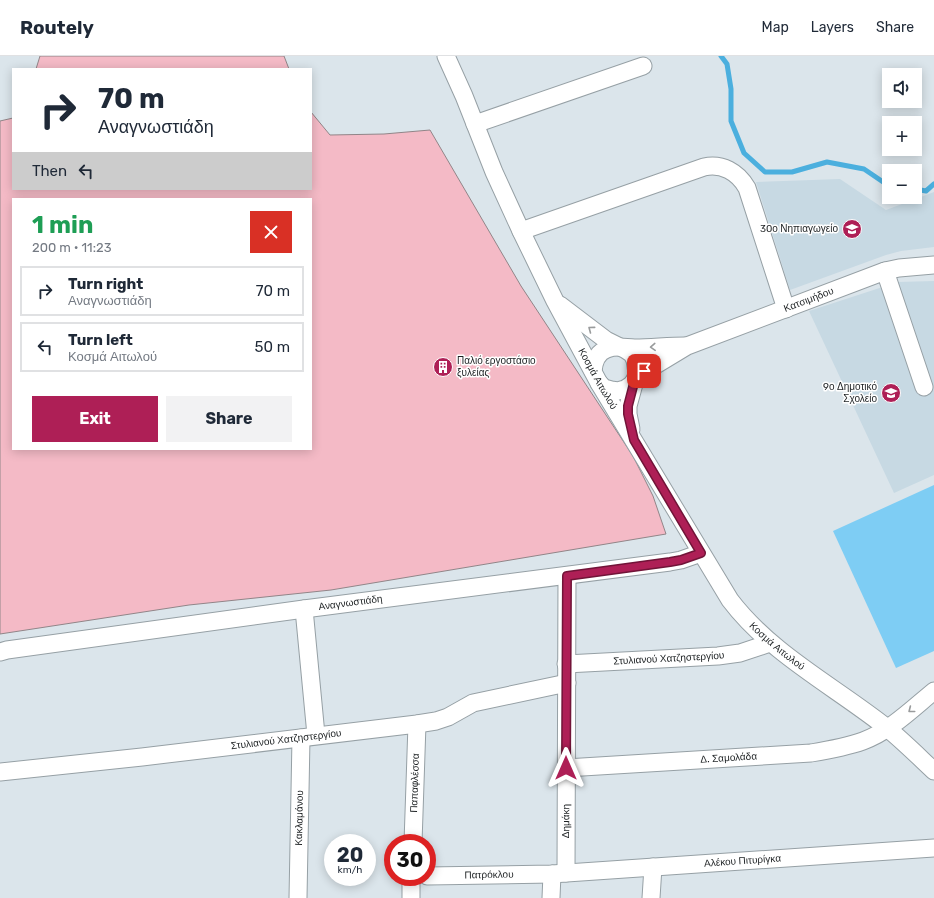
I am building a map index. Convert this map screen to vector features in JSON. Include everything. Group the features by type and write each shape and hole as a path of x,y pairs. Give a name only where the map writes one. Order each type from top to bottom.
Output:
{"street":[{"name":"Κοσμά Αιτωλού","path":"446,56 494,172 555,302 596,377 730,600 743,618 770,643 887,728 934,770"},
{"path":"475,124 643,66"},
{"path":"521,231 704,167 723,167 739,177 747,188 786,309"},
{"name":"Κατσιμήδου","path":"687,346 885,271 934,264"},
{"path":"885,271 924,387"},
{"path":"555,302 606,340 632,354 635,360 637,373 628,406 628,414 634,440"},
{"path":"687,346 644,371 630,385 618,391 604,388 596,377 597,357 601,352 607,349 620,347 636,348 687,346"},
{"name":"Αναγνωστιάδη","path":"0,652 304,609 670,562 701,553"},
{"name":"Δημάκη","path":"551,898 559,874 566,768 567,576"},
{"name":"Κακλαμάνου","path":"298,898 309,737 304,609"},
{"name":"Στυλιανού Χατζηστεργίου","path":"566,664 718,656 740,653 770,643"},
{"name":"Στυλιανού Χατζηστεργίου","path":"0,772 417,724 436,721 448,717 472,703 567,683"},
{"name":"Δ. Σαμολάδα","path":"566,768 811,753 846,747 864,740 887,728 934,691"},
{"name":"Παπαφλέσσα","path":"413,834 417,724"},
{"name":"Αλέκου Πιτυρίγκα","path":"559,874 934,848"},
{"path":"652,898 653,867"},
{"name":"Πατρόκλου","path":"436,876 559,874"},
{"path":"411,886 411,898"}],"shaded area":[{"name":"30ο Νηπιαγωγείο","path":"840,179 886,210 902,204 922,204 922,196 934,192 934,247 901,251 886,255 790,290 756,182"},
{"name":"9ο Δημοτικό Σχολείο","path":"934,281 934,475 894,493 809,311 898,282"},
{"path":"934,485 934,651 896,668 833,531"}],"building":[{"path":"40,56 284,56 289,68 36,68"},
{"name":"Παλιό εργοστάσιο ξυλείας","path":"312,113 330,135 384,134 430,130 521,286 633,456 653,496 666,534 331,590 189,605 0,634 0,121 12,118 12,190 312,190"}],"waterway":[{"path":"721,56 727,64 731,89 731,121 744,153 765,172 792,172 827,162 864,169 882,181"},
{"path":"922,190 926,191 934,184"}],"place":[{"name":"30ο Νηπιαγωγείο","path":"852,229"},
{"name":"Παλιό εργοστάσιο ξυλείας","path":"443,367"},
{"name":"9ο Δημοτικό Σχολείο","path":"891,393"}],"route":[{"path":"566,768 567,576 670,562 701,553 634,440 628,414 628,406 635,379 644,371"}]}
